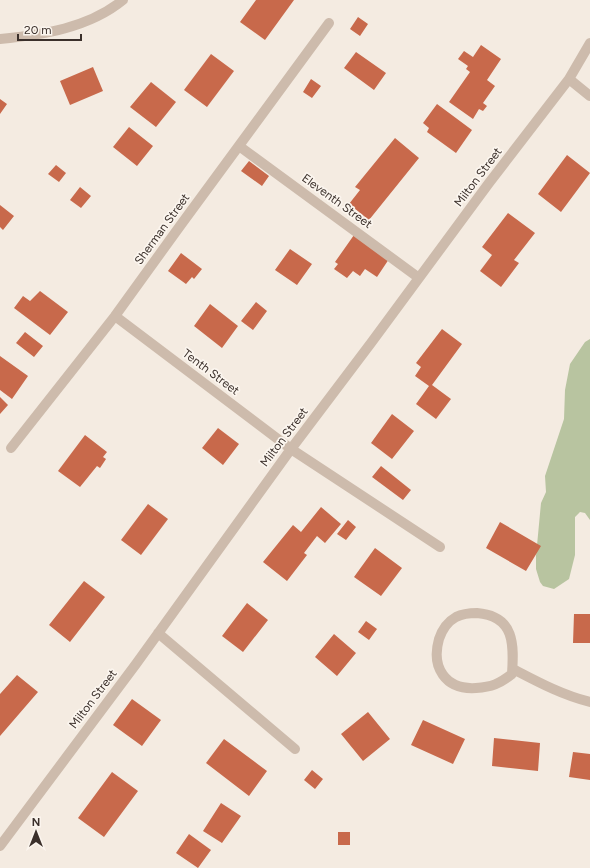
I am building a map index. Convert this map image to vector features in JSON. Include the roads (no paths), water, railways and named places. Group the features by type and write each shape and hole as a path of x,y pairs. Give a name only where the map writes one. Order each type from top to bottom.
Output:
{"street":[{"path":"0,39 25,37 80,24 105,12 123,0"},
{"name":"Sherman Street","path":"11,448 115,316 329,23"},
{"name":"Milton Street","path":"0,846 158,633 290,449 489,183 569,79 590,44"},
{"path":"569,79 590,96"},
{"name":"Eleventh Street","path":"239,146 419,278"},
{"name":"Tenth Street","path":"115,316 290,449 440,547"},
{"path":"482,613 497,619 507,627 511,636 513,647 512,669 512,674 505,680 488,687 470,688 456,685 449,681 440,671 437,661 437,649 443,630 451,621 466,614 482,613"},
{"path":"158,633 295,749"},
{"path":"512,669 548,687 590,702"}]}
